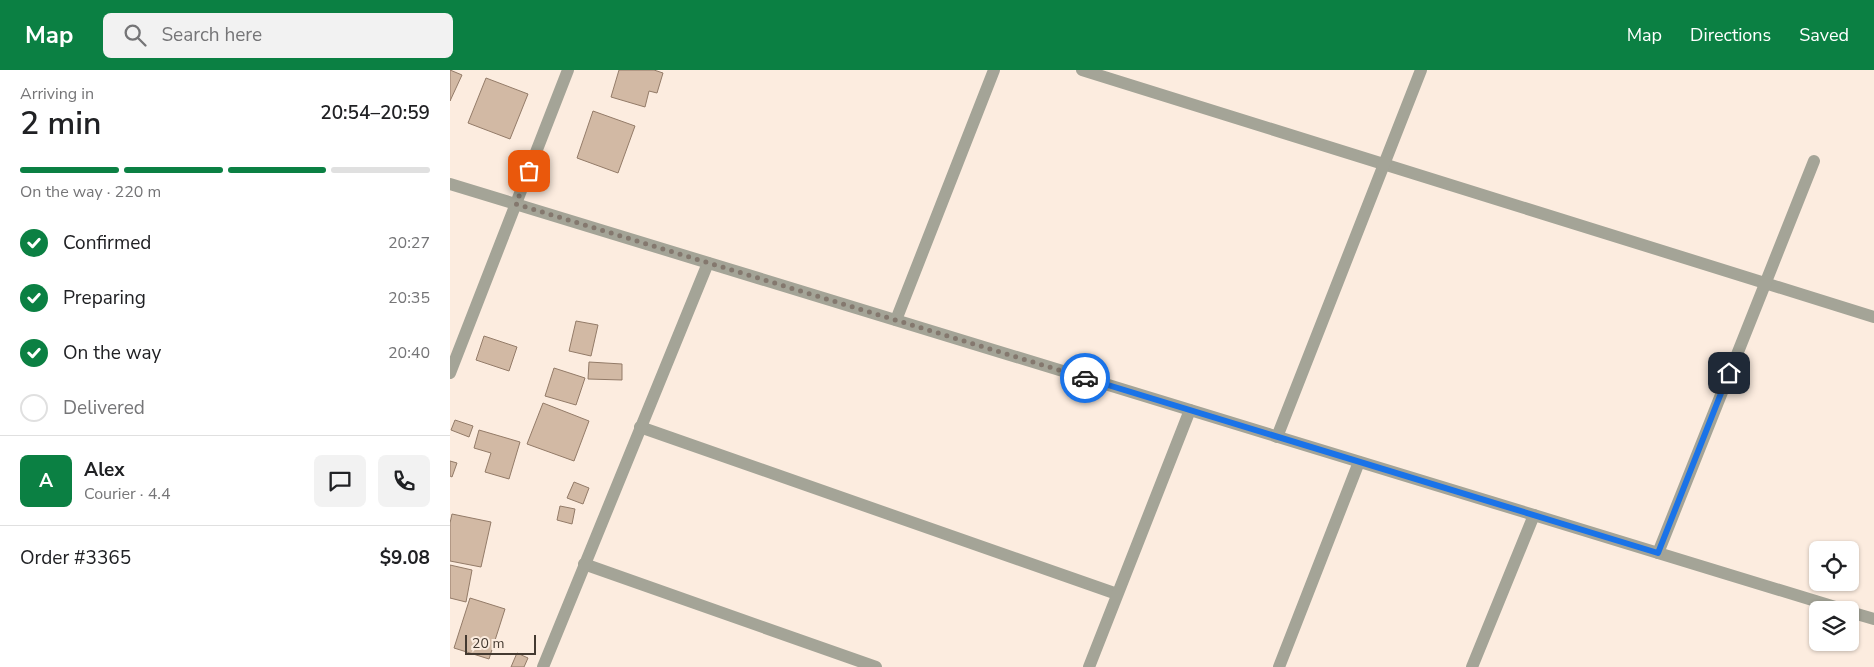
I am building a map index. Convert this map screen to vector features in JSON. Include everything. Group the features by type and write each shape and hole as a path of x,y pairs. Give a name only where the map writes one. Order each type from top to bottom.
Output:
{"street":[{"path":"450,373 568,70"},
{"path":"896,320 994,70"},
{"path":"1082,70 1874,317"},
{"path":"1277,437 1421,70"},
{"path":"1658,553 1814,162"},
{"path":"450,184 1815,601"},
{"path":"543,667 708,263"},
{"path":"1089,667 1190,410"},
{"path":"640,428 1118,594"},
{"path":"1279,667 1359,462"},
{"path":"1472,667 1534,515"},
{"path":"584,564 876,667"},
{"path":"1859,615 1874,619"}],"building":[{"path":"450,70 462,75 450,101"},
{"path":"619,70 654,70 663,73 657,93 649,91 645,107 611,97"},
{"path":"486,78 528,94 510,139 468,123"},
{"path":"593,111 635,126 618,173 577,158"},
{"path":"576,321 598,325 591,356 569,351"},
{"path":"484,336 517,347 509,371 476,360"},
{"path":"589,362 622,364 622,380 588,379"},
{"path":"554,368 585,378 576,405 545,396"},
{"path":"543,403 589,421 574,461 527,444"},
{"path":"455,420 473,426 469,437 451,430"},
{"path":"479,430 520,442 509,479 485,472 491,453 474,448"},
{"path":"450,461 457,463 452,477 450,476"},
{"path":"574,482 589,488 583,504 567,498"},
{"path":"560,506 575,509 572,524 557,520"},
{"path":"452,514 491,522 481,567 450,561 450,523"},
{"path":"450,565 472,570 466,602 450,598"},
{"path":"470,598 505,609 489,659 454,648"},
{"path":"517,653 528,658 524,667 511,667"}],"way so far":[{"path":"529,171 516,204 1085,378"}],"route":[{"path":"1085,378 1658,553 1729,373"}]}
